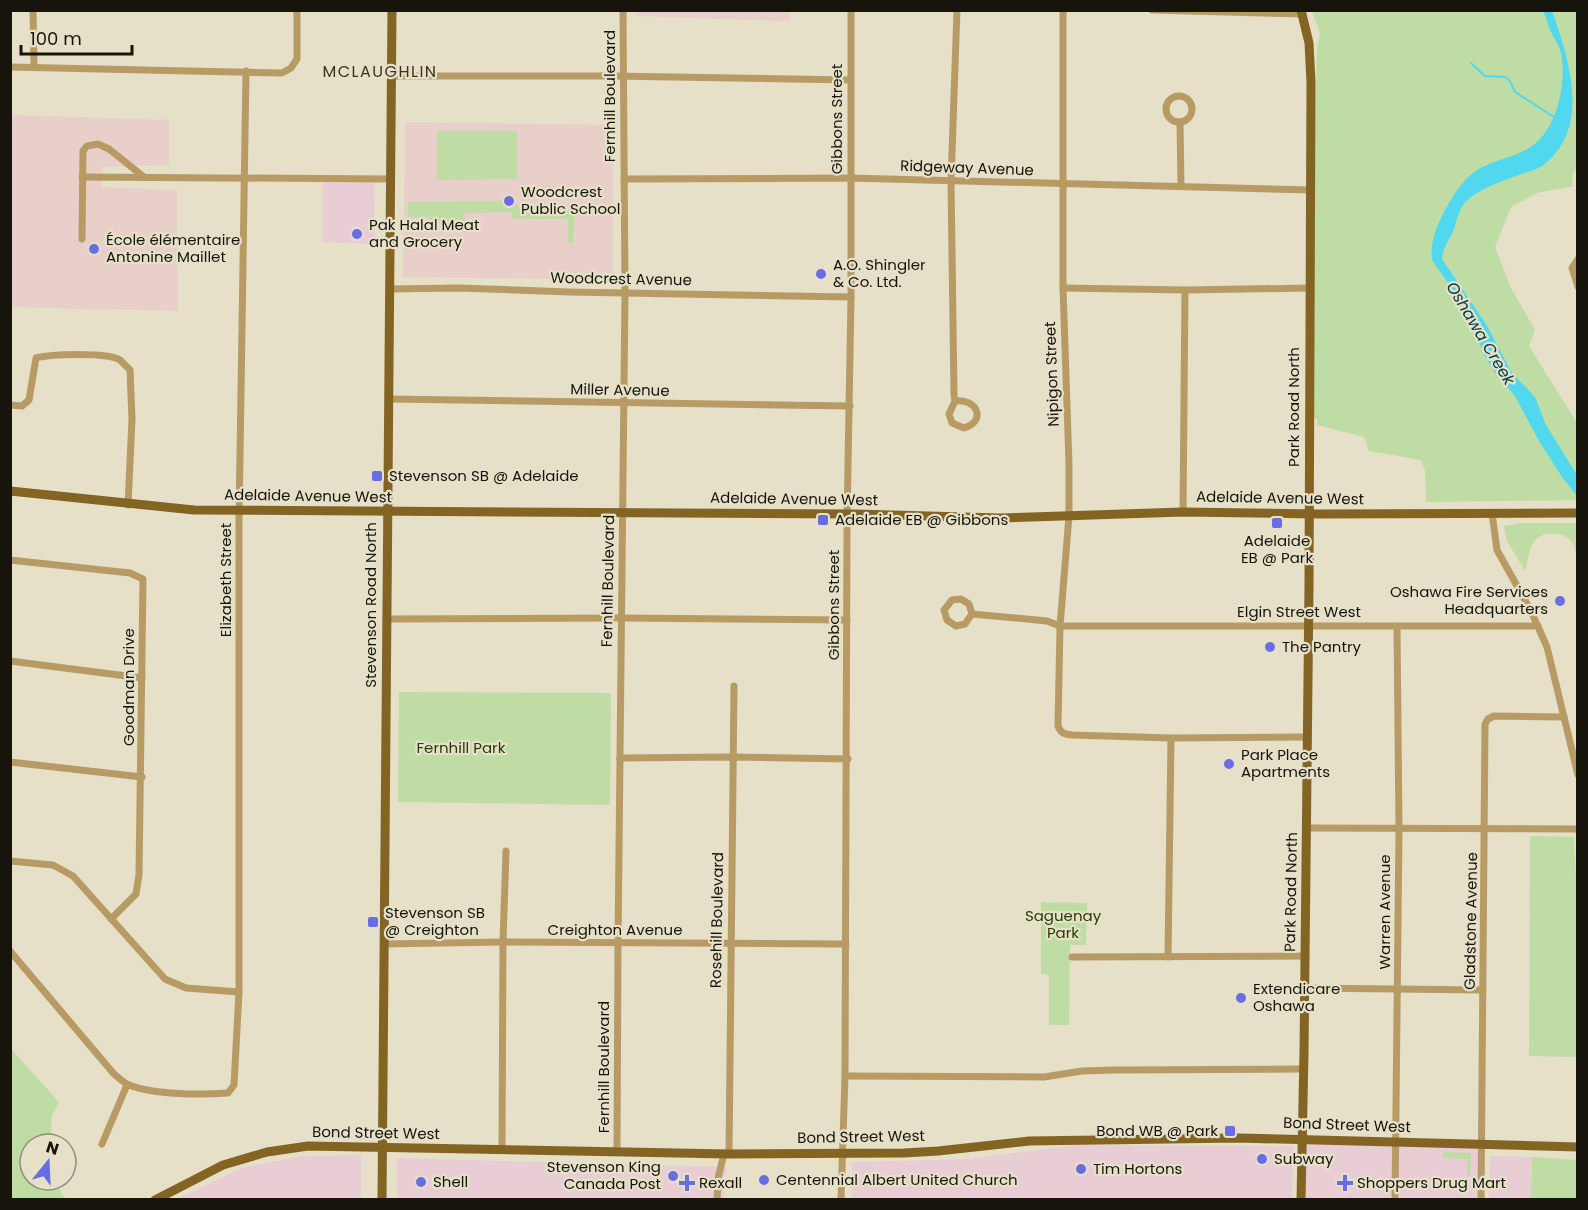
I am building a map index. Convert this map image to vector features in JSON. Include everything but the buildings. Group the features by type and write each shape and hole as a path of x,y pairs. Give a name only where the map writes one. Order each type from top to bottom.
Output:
{"main road":[{"name":"Stevenson Road North","path":"382,1200 392,10"},
{"name":"Park Road North","path":"1301,1200 1305,988 1310,288 1310,56 1302,12"},
{"name":"Adelaide Avenue West","path":"10,491 128,505 240,511 848,514 1000,518 1183,512 1578,513"},
{"name":"Bond Street West","path":"155,1200 223,1165 267,1152 308,1146 726,1154 844,1153 938,1151 1029,1141 1239,1138 1578,1148"}],"street":[{"path":"33,10 33,67"},
{"path":"10,67 282,73 291,68 297,59 297,10"},
{"name":"Fernhill Boulevard","path":"617,1152 625,292 623,10"},
{"name":"Gibbons Street","path":"841,1200 844,1153 848,759 851,10"},
{"path":"955,401 968,402 975,408 977,416 969,427 956,426 950,419 950,410 955,401 951,181 957,10"},
{"name":"Nipigon Street","path":"1063,10 1063,288 1069,516 1060,626 1058,726 1065,735 1171,738"},
{"path":"1152,10 1302,12"},
{"name":"Elizabeth Street","path":"127,1085 152,1091 207,1094 228,1093 234,1086 239,992 240,511 246,71"},
{"path":"391,76 623,76 851,80"},
{"path":"1180,122 1181,186"},
{"path":"81,239 83,151 87,146 98,144 109,149 144,177"},
{"path":"82,177 390,179"},
{"name":"Ridgeway Avenue","path":"624,179 850,178 1310,190"},
{"path":"1578,259 1572,268 1578,287"},
{"name":"Woodcrest Avenue","path":"390,289 459,288 511,291 851,297"},
{"path":"1063,288 1185,290 1310,288"},
{"path":"1183,512 1185,290"},
{"path":"10,405 22,406 29,400 36,358 47,355 94,355 118,359 130,370 132,419 128,505"},
{"name":"Miller Avenue","path":"389,399 850,406"},
{"path":"1492,513 1497,550 1547,647 1578,775"},
{"name":"Goodman Drive","path":"10,560 130,573 143,579 139,875 136,894 111,919"},
{"path":"961,599 969,604 972,614 965,624 956,626 947,620 944,610 952,600 961,599"},
{"name":"Elgin Street West","path":"972,614 1047,621 1060,626 1538,626"},
{"path":"386,620 621,618 847,620"},
{"name":"Warren Avenue","path":"1395,1200 1399,830 1397,626"},
{"path":"10,661 142,678"},
{"name":"Rosehill Boulevard","path":"717,1200 718,1178 726,1154 734,686"},
{"name":"Gladstone Avenue","path":"1481,1200 1485,730 1488,719 1494,716 1564,717"},
{"path":"1168,957 1171,738 1307,737"},
{"path":"620,758 848,759"},
{"path":"10,762 142,777"},
{"path":"1306,828 1578,829"},
{"path":"502,1150 506,851"},
{"path":"10,861 53,865 73,876 165,979 186,988 239,992"},
{"name":"Creighton Avenue","path":"384,944 503,942 846,944"},
{"path":"10,951 114,1074 127,1085 102,1144"},
{"path":"1072,957 1305,956"},
{"path":"1305,988 1483,990"},
{"path":"845,1076 1044,1077 1082,1071 1114,1070 1303,1069"}],"shaded area":[{"path":"636,10 790,11 789,21 636,16"},
{"name":"École élémentaire Antonine Maillet","path":"11,115 169,120 169,165 102,167 102,187 177,190 178,311 11,307"},
{"name":"Woodcrest Public School","path":"405,122 613,125 613,280 403,277"},
{"path":"322,177 374,178 375,244 322,242"},
{"path":"1306,1142 1398,1147 1484,1148 1483,1199 1305,1200"},
{"path":"1075,1145 1293,1146 1292,1199 852,1199 852,1162 967,1159"},
{"path":"361,1155 361,1199 177,1199 242,1168 302,1156"},
{"path":"1490,1156 1532,1157 1531,1199 1489,1200"},
{"path":"397,1158 727,1167 724,1199 397,1200"}],"green space":[{"path":"1312,11 1577,11 1578,166 1573,173 1572,187 1539,192 1511,207 1495,247 1511,288 1535,330 1529,346 1577,423 1577,500 1426,502 1425,471 1421,460 1369,451 1364,437 1317,425 1317,419 1307,418 1317,49 1320,33"},
{"path":"437,131 517,131 517,179 437,180"},
{"path":"511,201 522,209 575,209 573,243 568,242 568,219 512,219 512,212 464,213 465,221 430,221 429,217 408,217 408,202"},
{"path":"1521,523 1577,523 1577,555 1568,538 1559,534 1544,535 1536,539 1531,546 1525,571 1507,541 1504,526"},
{"name":"Fernhill Park","path":"399,692 611,693 610,805 398,802"},
{"path":"1530,836 1574,837 1578,922 1577,1057 1529,1056"},
{"name":"Saguenay Park","path":"1041,902 1087,903 1086,945 1070,945 1069,1025 1049,1025 1049,975 1041,974"},
{"path":"11,1049 59,1102 52,1115 51,1132 18,1132 18,1192 61,1192 65,1199 11,1199"},
{"path":"1443,1152 1471,1153 1470,1176 1467,1176 1467,1159 1443,1158"},
{"path":"1532,1157 1577,1160 1576,1199 1531,1199"}],"water":[{"name":"Oshawa Creek","path":"1543,11 1552,11 1572,84 1571,121 1565,138 1555,154 1539,168 1496,184 1470,198 1460,210 1442,259 1486,324 1512,373 1535,397 1546,425 1577,475 1577,496 1539,441 1515,396 1496,374 1484,355 1465,307 1432,260 1436,229 1461,185 1480,169 1529,148 1539,141 1553,119 1561,92 1562,65 1560,50"}],"waterway":[{"path":"1471,63 1485,76 1505,77 1510,81 1515,92 1554,117"}],"place":[{"name":"Woodcrest Public School","path":"509,201"},
{"name":"Pak Halal Meat and Grocery","path":"357,234"},
{"name":"École élémentaire Antonine Maillet","path":"94,249"},
{"name":"A.O. Shingler & Co. Ltd.","path":"821,274"},
{"name":"Stevenson SB @ Adelaide","path":"377,476"},
{"name":"Adelaide EB @ Gibbons","path":"823,520"},
{"name":"Adelaide EB @ Park","path":"1277,523"},
{"name":"Oshawa Fire Services Headquarters","path":"1560,601"},
{"name":"The Pantry","path":"1270,647"},
{"name":"Park Place Apartments","path":"1229,764"},
{"name":"Stevenson SB @ Creighton","path":"373,922"},
{"name":"Extendicare Oshawa","path":"1241,998"},
{"name":"Bond WB @ Park","path":"1230,1131"},
{"name":"Subway","path":"1262,1159"},
{"name":"Tim Hortons","path":"1081,1169"},
{"name":"Stevenson King Canada Post","path":"673,1176"},
{"name":"Centennial Albert United Church","path":"764,1180"},
{"name":"Shell","path":"421,1182"},
{"name":"Rexall","path":"687,1183"},
{"name":"Shoppers Drug Mart","path":"1345,1183"}],"district":[{"name":"MCLAUGHLIN","path":"380,71"}]}
